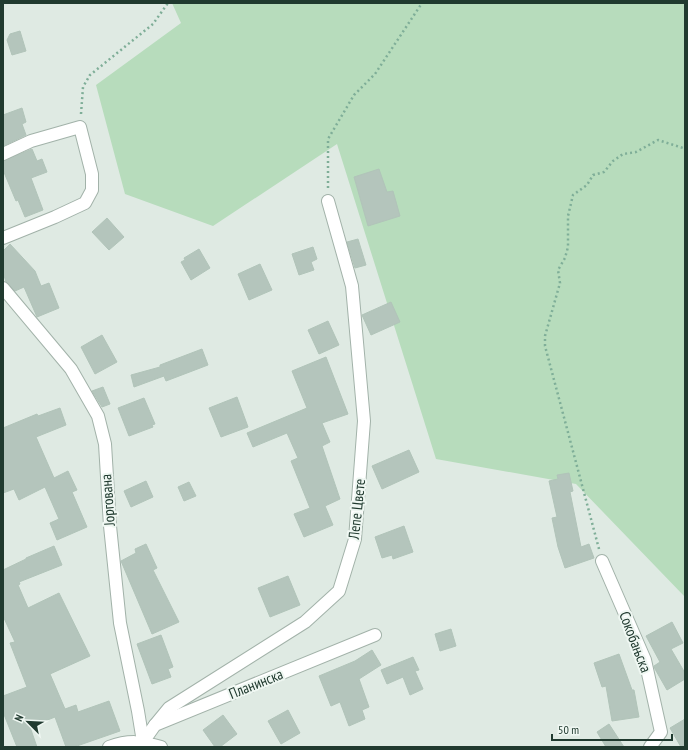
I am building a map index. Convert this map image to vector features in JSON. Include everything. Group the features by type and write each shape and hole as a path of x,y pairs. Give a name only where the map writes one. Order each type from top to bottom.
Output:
{"street":[{"path":"3,154 31,141 80,127 92,174 92,190 84,203 55,217 3,238"},
{"name":"Лепе Цвете","path":"155,725 169,708 305,622 339,591 355,539 364,421 352,286 328,201"},
{"name":"Јоргована","path":"3,288 71,369 98,416 105,444 110,526 120,623 143,742"},
{"name":"Сокобањска","path":"602,561 645,660 660,732 650,747"},
{"name":"Планинска","path":"155,725 375,635"},
{"path":"143,742 155,725"},
{"path":"109,747 124,742 143,742 160,747"}],"path":[{"path":"80,127 83,87 90,75 153,24 168,3"},
{"path":"328,201 328,139 354,95 375,74 422,3"},
{"path":"602,561 545,346 545,336 560,283 558,270 565,258 568,247 568,216 573,195 587,185 592,176 604,172 613,161 623,154 636,152 658,140 683,148 685,147"}],"green space":[{"path":"172,3 685,3 685,597 576,484 436,459 337,144 213,226 125,194 96,85 181,23"}],"building":[{"path":"20,31 26,51 12,55 7,40 10,34"},
{"path":"22,108 26,122 22,124 26,135 3,146 3,115"},
{"path":"32,149 37,161 42,159 47,172 31,178 43,210 25,217 18,200 16,201 3,170 3,161"},
{"path":"379,169 387,192 393,191 400,216 368,226 354,177"},
{"path":"107,218 124,237 109,250 92,232"},
{"path":"358,239 366,265 355,268 347,242"},
{"path":"10,244 35,271 41,286 49,283 59,308 37,317 24,287 15,291 6,282 3,272 3,251"},
{"path":"313,247 317,259 311,262 314,270 299,275 292,254"},
{"path":"199,249 210,268 191,280 181,262 185,260 184,258"},
{"path":"260,264 272,290 249,300 238,274"},
{"path":"391,302 400,322 371,335 362,315"},
{"path":"328,321 339,345 319,354 308,330"},
{"path":"102,335 117,362 95,374 81,347"},
{"path":"202,349 208,365 166,381 164,376 134,387 131,375 160,367 160,365"},
{"path":"326,357 348,414 322,423 330,442 322,446 340,499 325,506 333,525 304,537 294,514 310,508 291,461 298,458 287,433 253,447 247,433 307,408 292,371"},
{"path":"103,387 110,404 102,407 92,391"},
{"path":"237,397 248,427 221,437 209,408"},
{"path":"144,398 155,424 152,425 153,427 129,436 118,408"},
{"path":"60,408 66,425 36,437 54,478 68,471 77,490 72,492 87,527 57,540 50,523 59,519 45,487 19,500 14,489 3,493 3,428 37,414 38,416"},
{"path":"409,450 419,472 382,489 372,466"},
{"path":"569,473 573,491 570,492 581,547 589,544 594,558 565,568 558,547 552,518 557,517 549,481 558,479 557,475"},
{"path":"146,481 153,497 131,507 124,491"},
{"path":"189,482 196,496 184,501 178,487"},
{"path":"404,526 413,552 393,559 392,555 382,558 375,537"},
{"path":"146,544 157,568 153,570 179,622 152,634 121,561 136,553 135,549"},
{"path":"54,546 62,565 19,582 20,584 18,585 28,608 59,593 90,656 50,674 65,709 76,705 78,712 109,701 120,731 74,747 66,747 55,717 30,727 37,747 17,747 3,712 3,696 27,687 10,643 15,642 3,616 3,570"},
{"path":"288,576 300,605 270,617 258,588"},
{"path":"672,622 683,643 671,649 685,673 685,679 667,690 654,666 660,662 646,636"},
{"path":"451,629 456,646 440,651 435,634"},
{"path":"161,635 173,667 168,669 171,677 152,684 137,644"},
{"path":"372,650 381,665 359,679 369,707 362,710 365,719 349,726 340,702 331,706 319,676 355,661"},
{"path":"619,654 632,690 634,690 639,717 612,721 606,686 602,687 594,663"},
{"path":"413,657 419,670 415,671 423,689 410,695 403,677 387,684 381,670"},
{"path":"288,710 300,733 281,744 268,721"},
{"path":"223,715 237,734 220,747 215,747 203,730"},
{"path":"685,719 685,747 681,747 670,728"},
{"path":"609,724 624,747 606,747 597,732"}]}
